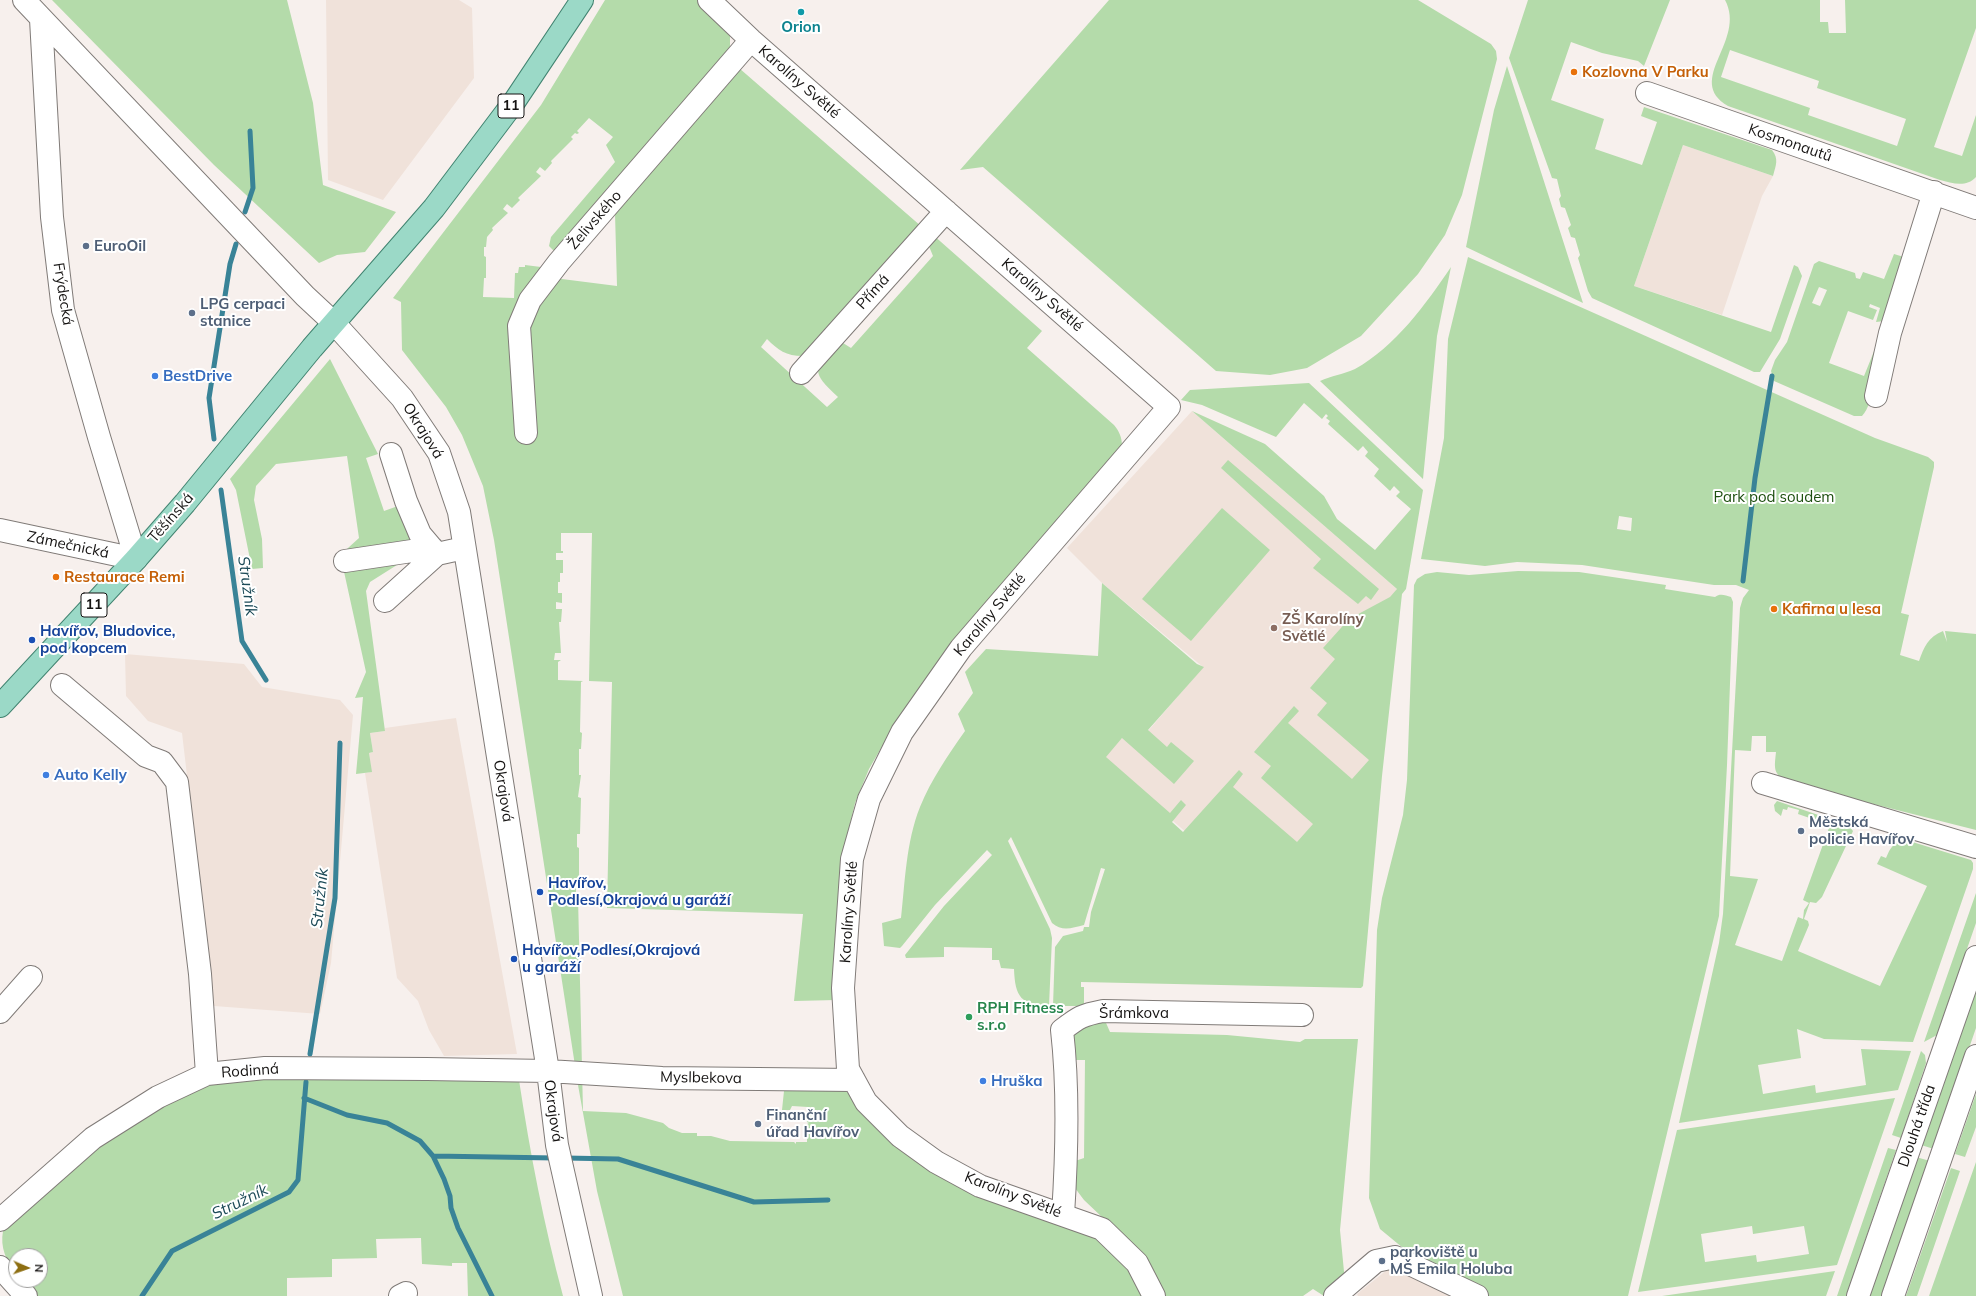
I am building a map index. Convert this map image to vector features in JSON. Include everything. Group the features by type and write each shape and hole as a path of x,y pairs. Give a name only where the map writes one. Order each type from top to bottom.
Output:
{"main road":[{"name":"11","path":"334,323 434,208 514,102 582,0"},
{"name":"Těšínská","path":"0,706 186,503 306,354 334,323"}],"street":[{"path":"24,0 305,296 334,323"},
{"name":"Karolíny Světlé","path":"709,0 751,40 1169,407 961,648 902,732 869,799 852,859 843,988 848,1069 866,1102 900,1136 936,1162 980,1186 1102,1229 1137,1263 1154,1296"},
{"name":"Frýdecká","path":"42,19 52,217 63,310 136,559"},
{"name":"Želivského","path":"526,433 519,326 530,300 559,262 751,40"},
{"name":"Kosmonautů","path":"1647,93 1934,192 1976,208"},
{"path":"1876,396 1890,333 1934,192"},
{"name":"Přímá","path":"801,373 946,210"},
{"name":"Okrajová","path":"334,323 402,398 439,453 458,512 548,1071 557,1145 591,1296"},
{"path":"391,454 406,501 420,534 435,551"},
{"name":"Zámečnická","path":"0,530 136,559"},
{"path":"345,561 464,548"},
{"path":"385,601 435,551"},
{"path":"62,685 146,756 162,762 177,782 200,974 207,1074"},
{"path":"1763,783 1976,846"},
{"name":"Dlouhá třída","path":"1858,1296 1976,957"},
{"path":"0,1012 31,977"},
{"name":"Šrámkova","path":"1063,1215 1066,1156 1065,1055 1062,1030 1075,1019 1085,1014 1103,1011 1302,1015"},
{"path":"1893,1296 1976,1056"},
{"name":"Rodinná","path":"0,1220 93,1138 158,1097 207,1074 265,1068 548,1071"},
{"name":"Myslbekova","path":"548,1071 662,1078 854,1080"},
{"path":"1335,1296 1376,1261 1395,1257 1476,1296"},
{"path":"0,1267 26,1296"}],"shaded area":[{"path":"326,0 459,0 472,8 474,78 383,200 328,180"},
{"path":"1683,145 1773,176 1762,196 1722,315 1634,286"},
{"name":"ZŠ Karolíny Světlé","path":"1192,411 1397,589 1364,798 1290,871 1194,839 1098,757 1122,738 1148,731 1203,667 1102,583 1067,548"},
{"path":"125,654 244,664 262,687 340,700 353,715 331,963 320,1014 214,1006 182,733 148,721 126,696"},
{"path":"456,718 517,1054 444,1056 429,1030 418,1001 397,978 365,773 371,772 369,753 373,752 370,733 385,731 385,728"},
{"path":"1393,1265 1473,1296 1358,1296 1357,1294"}],"green space":[{"path":"52,0 287,0 313,103 323,185 396,212 365,252 337,255 319,263 214,165"},
{"path":"605,0 699,0 730,33 730,49 554,251 549,246 551,237 615,162 606,145 613,137 589,118 577,131 579,133 575,133 571,137 573,139 551,161 552,163 545,171 540,167 536,172 541,176 518,198 520,200 512,208 507,204 503,209 508,213 492,228 493,230 487,237 486,247 484,247 484,256 486,257 486,278 484,278 483,297 514,298 515,273 518,273 519,267 525,267 525,265 541,267 554,278 617,286 615,213 739,68 922,227 803,356 787,354 767,339 761,347 827,407 838,397 829,389 819,376 819,365 836,343 843,343 851,348 933,256 926,239 932,234 1042,331 1027,348 1114,425 1120,434 1122,446 920,687 895,724 869,769 855,803 847,837 836,1000 794,1001 803,914 607,908 612,682 589,681 592,533 561,533 561,551 563,551 563,553 556,553 556,560 563,560 563,573 560,573 560,582 558,582 558,593 562,593 562,603 556,602 556,609 562,609 561,622 559,622 561,653 555,653 554,660 561,660 558,662 558,680 583,681 581,682 580,732 582,733 581,749 579,749 579,775 581,775 578,797 581,798 580,834 577,834 577,847 579,848 579,883 576,883 576,896 578,897 583,1111 626,1113 663,1123 669,1128 682,1133 697,1133 697,1136 711,1136 730,1141 794,1142 796,1144 796,1142 807,1142 807,1124 809,1123 807,1122 808,1107 792,1106 790,1110 782,1110 784,1091 789,1081 843,1088 890,1136 1099,1237 1124,1259 1146,1296 623,1296 597,1191 578,1085 494,540 483,486 462,435 446,407 402,350 401,302 393,298 541,105"},
{"path":"1109,0 1418,0 1491,44 1496,51 1497,59 1462,195 1445,235 1418,274 1361,336 1307,368 1270,375 1216,371 983,167 960,170"},
{"path":"1528,0 1670,0 1644,66 1638,61 1602,53 1571,42 1551,100 1604,119 1595,149 1642,165 1657,122 1641,116 1644,107 1772,150 1776,156 1773,176 1683,145 1634,286 1771,332 1794,265 1798,267 1802,276 1780,339 1760,372 1754,372 1592,298 1588,291 1578,258 1580,255 1575,238 1571,237 1568,228 1571,225 1565,208 1561,207 1559,199 1561,196 1557,179 1552,178 1509,58"},
{"path":"1725,0 1820,0 1820,22 1828,22 1829,33 1846,33 1845,0 1976,0 1976,28 1934,147 1962,156 1976,115 1976,177 1968,183 1963,184 1940,180 1728,106 1716,96 1712,84 1718,59 1729,30 1730,15","holes":["1730,50 1819,81 1817,88 1906,119 1897,146 1808,115 1810,108 1721,77"]},
{"path":"1507,66 1583,303 1466,247 1494,110"},
{"path":"1894,254 1907,258 1885,321 1876,322 1880,308 1870,304 1869,307 1877,310 1873,320 1848,311 1829,363 1864,376 1879,339 1870,402 1862,416 1854,416 1774,381 1771,371 1775,360 1787,342 1814,264 1819,261 1855,273 1856,278 1860,279 1863,272 1884,279","holes":["1819,287 1827,290 1820,306 1812,303"]},
{"name":"Park pod soudem","path":"1468,257 1875,438 1928,457 1934,462 1901,613 1909,615 1900,655 1919,661 1930,639 1943,631 1947,642 1945,631 1976,634 1976,830 1790,783 1780,777 1776,771 1776,752 1766,752 1766,736 1752,736 1751,751 1735,750 1730,876 1758,879 1735,945 1782,961 1798,917 1803,919 1804,910 1809,903 1803,900 1830,825 1798,814 1799,810 1788,807 1787,810 1783,809 1781,816 1775,811 1774,805 1777,801 1848,825 1853,831 1822,897 1816,903 1810,902 1804,919 1808,921 1809,925 1798,951 1880,986 1927,886 1877,864 1881,856 1886,858 1895,843 1906,840 1971,860 1973,863 1973,869 1913,1042 1824,1039 1797,1029 1801,1058 1758,1065 1763,1094 1815,1085 1816,1093 1866,1085 1861,1049 1911,1051 1898,1090 1679,1123 1719,943 1723,914 1740,608 1743,598 1749,590 1736,585 1714,585 1582,565 1517,562 1485,566 1421,559 1444,438 1448,339","holes":["1619,516 1632,518 1631,531 1617,529"]},
{"path":"1451,267 1437,336 1423,479 1320,381 1355,369 1370,360 1383,349 1409,324"},
{"path":"330,359 378,454 366,458 384,511 398,506 428,555 408,558 370,582 366,591 385,731 370,733 373,752 369,753 372,772 356,774 363,697 355,698 366,672 341,558 337,558 359,538 347,456 276,464 256,486 254,500 262,539 263,568 252,569 236,490 230,479"},
{"path":"1309,383 1423,490 1406,589 1402,594 1382,776 1363,986 1361,988 1081,982 1081,987 1084,987 1084,1006 1053,1006 1055,947 1063,936 1083,931 1084,927 1089,927 1091,912 1105,869 1101,868 1084,925 1060,928 1052,923 1011,837 1008,841 1050,929 1052,938 1049,1006 1032,1004 1021,998 1016,986 1014,969 1001,968 999,960 992,960 992,948 944,947 944,957 906,958 905,955 944,906 992,855 987,850 935,905 900,948 884,946 882,923 901,918 909,848 915,820 924,797 935,777 965,731 958,714 973,693 965,672 986,649 1098,656 1102,583 1197,664 1204,667 1148,730 1167,747 1171,742 1194,761 1174,784 1122,738 1106,757 1170,813 1181,800 1186,805 1172,822 1183,832 1239,770 1243,774 1233,787 1297,842 1313,824 1261,778 1271,766 1254,752 1294,706 1299,711 1288,723 1352,779 1369,760 1317,715 1327,703 1310,688 1335,659 1323,648 1349,619 1390,597 1397,589 1192,411 1265,444 1324,496 1337,519 1375,550 1411,509 1396,496 1400,492 1394,486 1390,491 1374,476 1379,469 1365,456 1368,452 1363,446 1358,451 1328,424 1330,421 1326,418 1328,416 1326,414 1322,419 1304,403 1276,437 1202,405 1181,400 1190,390"},
{"path":"1228,460 1379,589 1371,600 1366,596 1358,604 1313,568 1321,559 1221,468"},
{"path":"1222,508 1270,550 1191,641 1142,599"},
{"path":"1518,571 1579,572 1666,585 1665,589 1715,597 1725,595 1731,597 1733,602 1727,765 1719,916 1628,1296 1486,1296 1408,1258 1403,1248 1380,1229 1369,1198 1377,930 1382,898 1403,815 1407,780 1414,585 1417,579 1425,574 1437,572 1469,575"},
{"path":"1976,893 1976,923 1937,1035 1924,1042"},
{"path":"1976,984 1976,1028 1934,1149 1921,1145"},
{"path":"1103,1016 1110,1032 1227,1035 1300,1042 1305,1039 1358,1039 1340,1230 1345,1282 1330,1296 1324,1296 1313,1289 1303,1296 1162,1296 1123,1237 1084,1200 1075,1188 1075,1161 1084,1158 1085,1060 1073,1060 1073,1034"},
{"path":"1921,1051 1925,1055 1926,1063 1901,1138 1892,1135"},
{"path":"239,1077 519,1080 538,1189 563,1296 468,1296 467,1263 452,1263 452,1266 422,1264 421,1238 376,1239 377,1258 332,1259 332,1277 287,1278 287,1296 37,1296 30,1288 48,1288 48,1248 8,1248 8,1262 2,1243 3,1231 104,1142 192,1089"},
{"path":"1976,1094 1976,1127 1965,1157 1955,1154"},
{"path":"1895,1098 1837,1265 1638,1292 1677,1130","holes":["1752,1226 1753,1234 1804,1226 1809,1254 1757,1262 1756,1255 1705,1262 1701,1234"]},
{"path":"1888,1148 1896,1150 1846,1296 1837,1296"},
{"path":"1916,1157 1930,1161 1883,1296 1868,1296"},
{"path":"1976,1162 1976,1296 1929,1296"},
{"path":"1951,1168 1960,1171 1917,1296 1906,1296"},
{"path":"1835,1271 1826,1296 1662,1296"}],"waterway":[{"name":"Stružník","path":"245,212 253,188 250,131"},
{"name":"Stružník","path":"214,439 209,398 230,264 236,244"},
{"path":"1743,581 1755,478 1772,376"},
{"name":"Stružník","path":"221,490 242,641 266,680"},
{"name":"Stružník","path":"310,1054 335,898 340,743"},
{"name":"Stružník","path":"142,1296 172,1251 289,1192 298,1180 306,1082"},
{"path":"304,1098 347,1115 387,1123 420,1141 433,1156 444,1179 450,1196 451,1208 458,1228 492,1296"},
{"path":"433,1156 555,1158"},
{"path":"565,1158 618,1159 754,1202 828,1200"}],"place":[{"name":"Orion","path":"801,12"},
{"name":"Kozlovna V Parku","path":"1574,72"},
{"name":"EuroOil","path":"86,246"},
{"name":"LPG cerpaci stanice","path":"192,313"},
{"name":"BestDrive","path":"155,376"},
{"name":"Restaurace Remi","path":"56,577"},
{"name":"Kafirna u lesa","path":"1774,609"},
{"name":"ZŠ Karolíny Světlé","path":"1274,628"},
{"name":"Havířov, Bludovice, pod kopcem","path":"32,640"},
{"name":"Auto Kelly","path":"46,775"},
{"name":"Městská policie Havířov","path":"1801,831"},
{"name":"Havířov, Podlesí,Okrajová u garáží","path":"540,892"},
{"name":"Havířov,Podlesí,Okrajová u garáží","path":"514,959"},
{"name":"RPH Fitness s.r.o","path":"969,1017"},
{"name":"Hruška","path":"983,1081"},
{"name":"Finanční úřad Havířov","path":"758,1124"},
{"name":"parkoviště u MŠ Emila Holuba","path":"1382,1261"}]}
